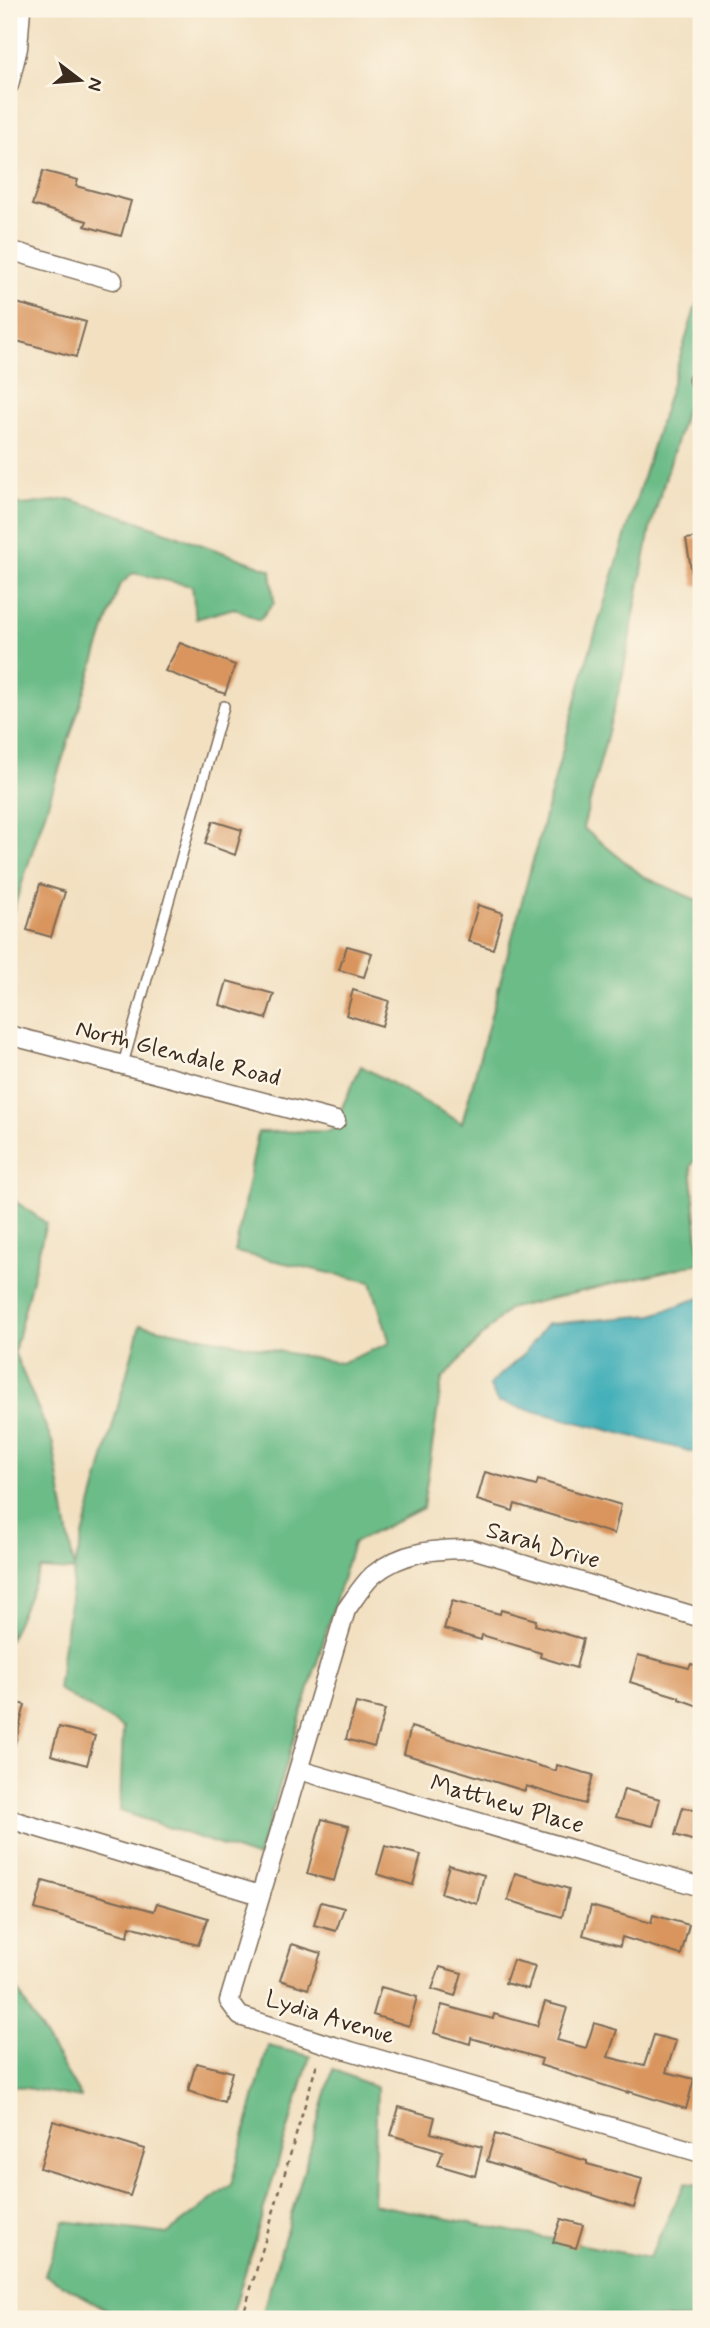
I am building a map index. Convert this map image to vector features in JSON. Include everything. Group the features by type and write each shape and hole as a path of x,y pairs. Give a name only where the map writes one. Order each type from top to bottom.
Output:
{"street":[{"path":"9,85 19,48 21,9"},
{"path":"9,250 113,280"},
{"name":"North Glendale Road","path":"9,1035 336,1121"},
{"name":"Sarah Drive","path":"260,1895 346,1610 372,1576 407,1555 437,1549 472,1549 701,1618"},
{"name":"Matthew Place","path":"299,1770 701,1887"},
{"path":"9,1819 260,1895"},
{"name":"Lydia Avenue","path":"260,1895 229,2001 240,2016 323,2043 701,2153"}],"lane":[{"path":"122,1064 224,706"}],"path":[{"path":"242,2319 323,2043"}],"green space":[{"path":"701,289 701,360 650,529 622,678 583,828 644,877 701,902 701,1152 691,1166 700,1263 508,1309 442,1379 423,1508 353,1543 258,1858 120,1811 123,1728 58,1689 74,1571 40,1569 9,1641 9,1197 46,1223 14,1352 53,1444 74,1569 140,1325 341,1363 390,1343 371,1282 235,1252 258,1132 331,1131 361,1066 462,1123 587,660"},
{"path":"69,499 271,570 274,603 259,620 234,608 196,619 192,586 133,573 119,586 9,923 9,502 24,505"},
{"path":"9,1976 81,2097 81,2098 9,2085"},
{"path":"268,2046 310,2056 231,2319 115,2319 117,2315 45,2275 64,2221 167,2234 231,2185"},
{"path":"333,2069 377,2088 373,2204 649,2258 685,2183 701,2185 701,2319 261,2319"}],"water":[{"path":"701,1297 701,1454 498,1402 489,1385 522,1356 547,1324 653,1315"}],"building":[{"path":"43,171 78,180 76,186 131,201 121,236 85,226 87,221 32,205"},
{"path":"9,301 86,322 76,357 9,339"},
{"path":"701,537 701,585 694,586 686,539"},
{"path":"180,643 235,665 225,694 165,671"},
{"path":"213,821 242,830 235,855 205,844"},
{"path":"40,884 65,892 51,937 27,930"},
{"path":"478,905 503,913 493,949 468,941"},
{"path":"347,946 372,953 364,977 339,970"},
{"path":"227,981 274,994 266,1019 220,1005"},
{"path":"353,990 389,1001 382,1026 346,1015"},
{"path":"485,1472 536,1486 538,1480 621,1505 614,1534 515,1504 513,1511 477,1500"},
{"path":"452,1601 536,1620 535,1625 583,1639 576,1668 540,1657 541,1653 482,1635 481,1640 444,1629"},
{"path":"638,1655 689,1668 691,1664 701,1667 701,1707 679,1697 630,1682"},
{"path":"9,1701 25,1705 13,1751 9,1750"},
{"path":"356,1703 385,1710 374,1747 346,1739"},
{"path":"59,1727 95,1736 87,1765 51,1755"},
{"path":"411,1727 556,1771 557,1765 593,1775 585,1804 526,1786 525,1791 404,1754"},
{"path":"624,1789 660,1799 653,1826 616,1817"},
{"path":"683,1807 701,1812 701,1843 675,1835"},
{"path":"322,1819 349,1826 334,1881 307,1874"},
{"path":"385,1846 421,1855 413,1885 377,1874"},
{"path":"449,1865 484,1875 477,1904 441,1893"},
{"path":"515,1873 569,1889 562,1917 508,1900"},
{"path":"43,1881 154,1911 157,1903 208,1918 198,1945 130,1926 128,1936 35,1909"},
{"path":"321,1902 344,1908 336,1931 314,1925"},
{"path":"591,1906 651,1923 653,1915 689,1925 681,1955 622,1937 620,1946 583,1935"},
{"path":"292,1944 321,1953 308,1989 280,1980"},
{"path":"513,1960 535,1966 528,1989 505,1983"},
{"path":"440,1967 462,1973 455,1996 432,1989"},
{"path":"381,1987 417,1997 409,2026 373,2015"},
{"path":"545,2002 567,2008 557,2040 586,2048 594,2023 617,2030 608,2057 644,2066 654,2035 676,2041 666,2072 694,2079 686,2109 540,2065 542,2059 471,2038 470,2044 434,2033 442,2005 493,2019 494,2014 537,2026"},
{"path":"196,2063 232,2072 224,2102 188,2091"},
{"path":"399,2107 435,2117 431,2133 482,2147 475,2176 438,2165 443,2151 391,2135"},
{"path":"53,2121 145,2149 130,2196 40,2168"},
{"path":"495,2134 642,2179 634,2208 487,2161"},
{"path":"561,2219 583,2225 576,2248 553,2242"}]}
